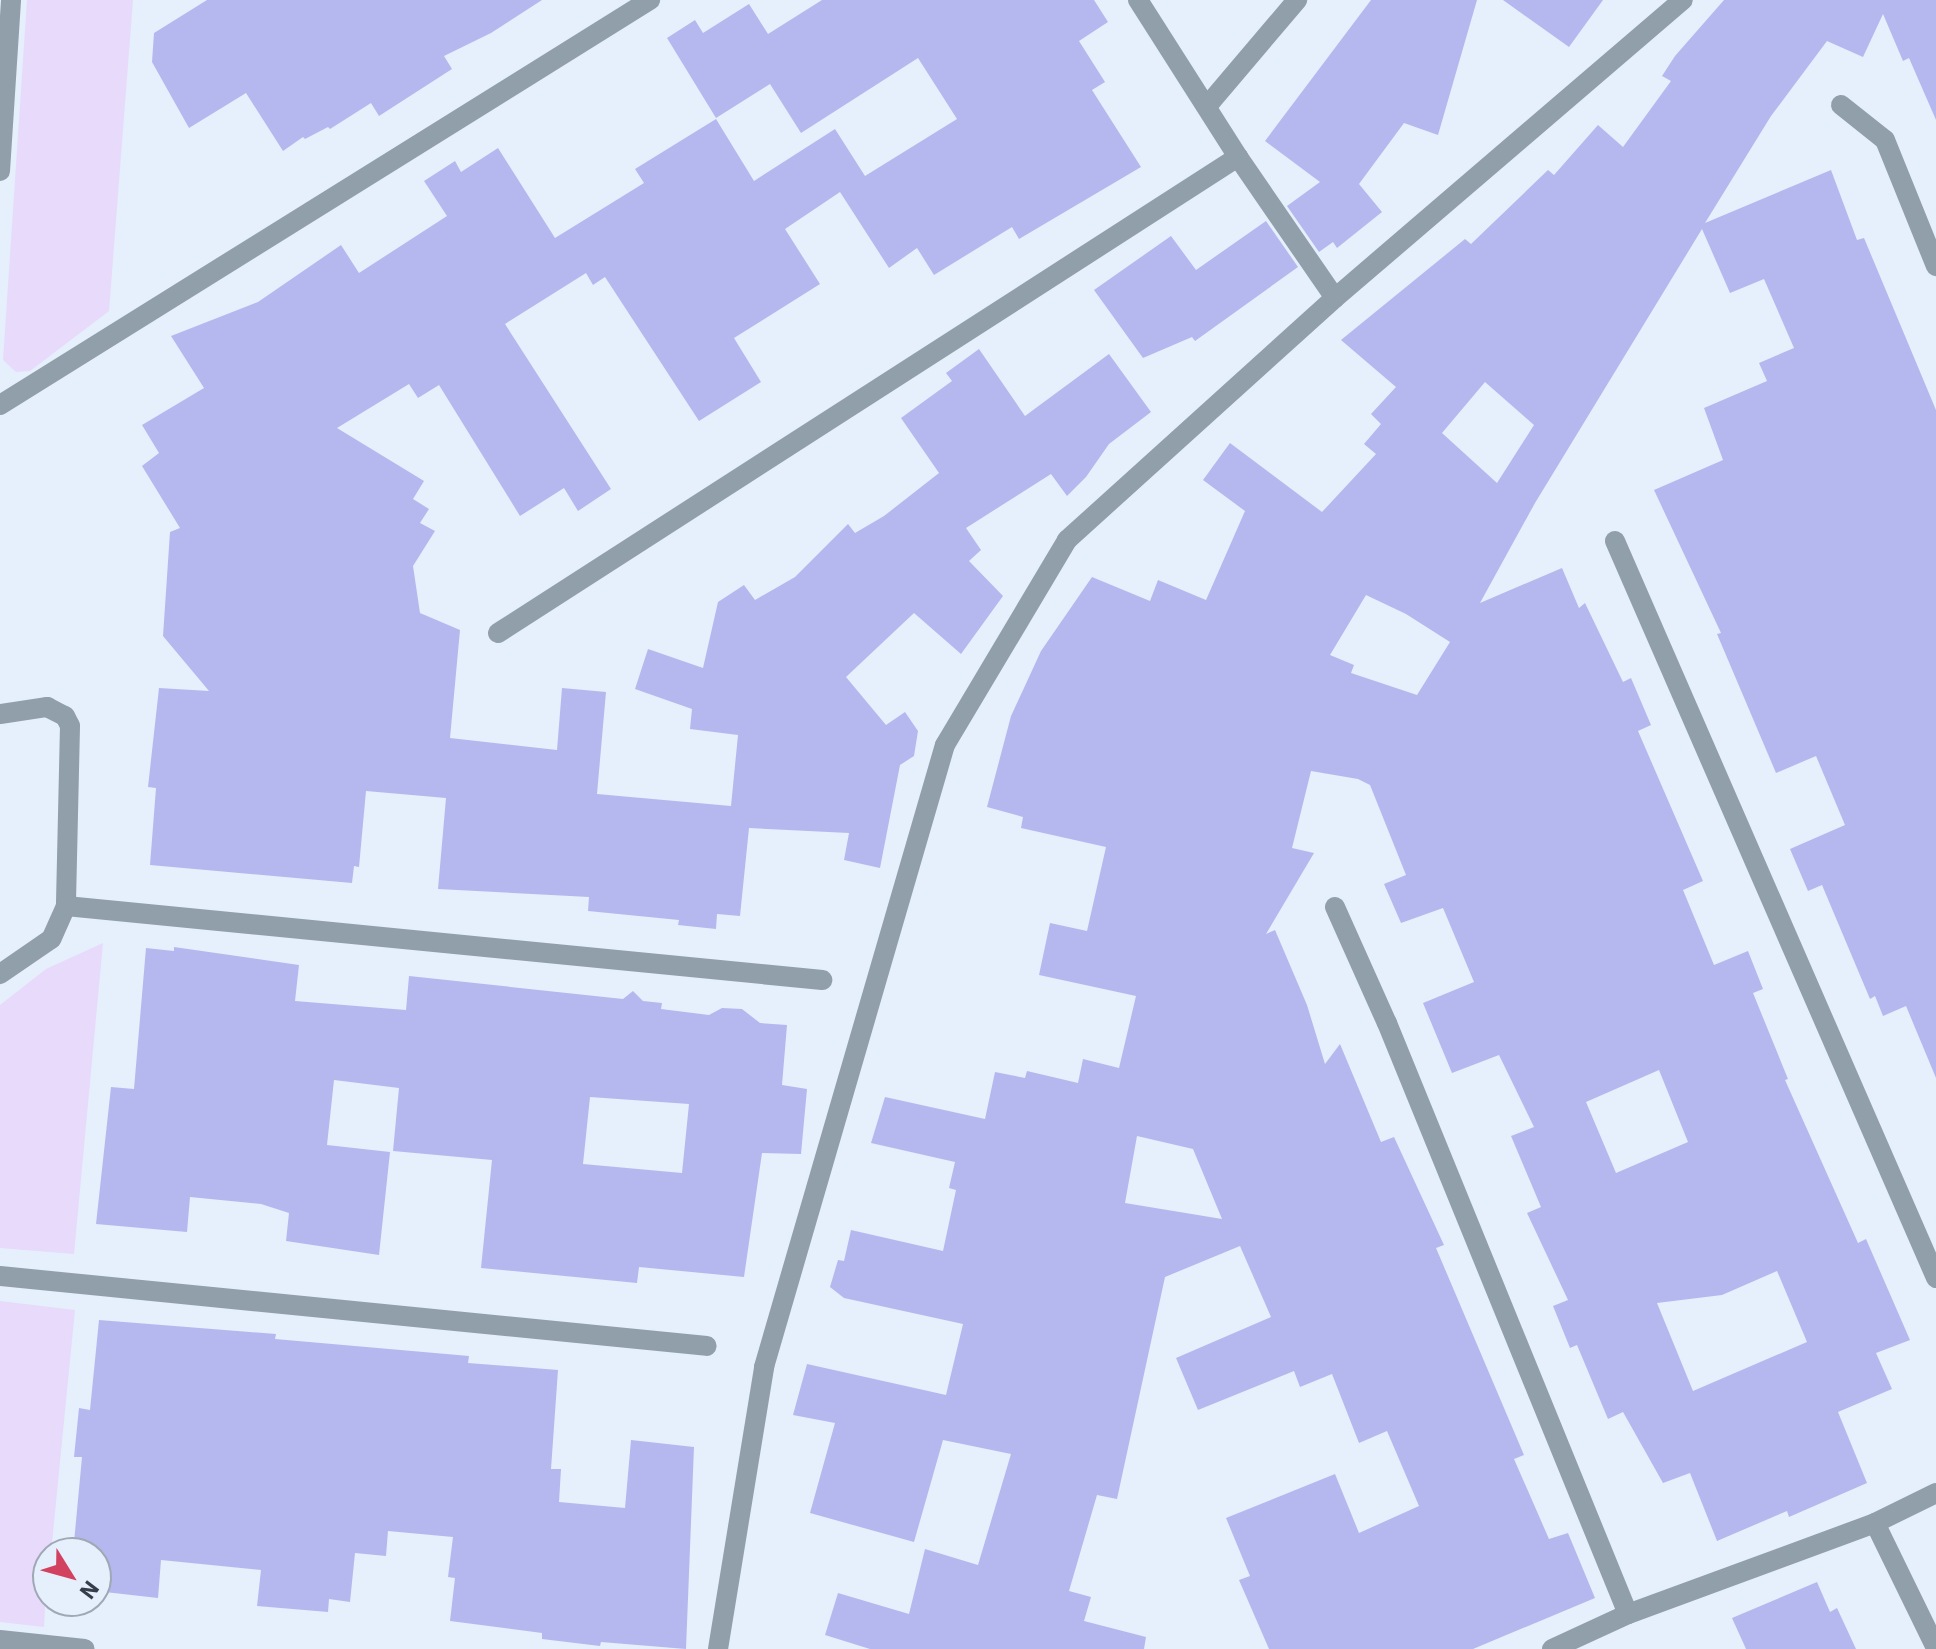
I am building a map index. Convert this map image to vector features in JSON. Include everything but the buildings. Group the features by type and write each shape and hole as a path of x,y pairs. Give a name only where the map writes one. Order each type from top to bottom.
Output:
{"street":[{"path":"0,171 11,0"},
{"path":"0,405 650,0"},
{"path":"1138,0 1208,105 1238,157 1335,298"},
{"path":"1208,105 1297,0"},
{"path":"718,1649 764,1367 945,745 1067,540 1335,298 1683,0"},
{"path":"1841,105 1885,140 1936,266"},
{"path":"498,633 1238,157"},
{"path":"1615,541 1936,1278"},
{"path":"0,714 47,707 65,716 70,726 66,906 51,939 0,974"},
{"path":"66,906 822,980"},
{"path":"1335,907 1393,1038 1628,1614"},
{"path":"0,1276 707,1346"},
{"path":"1552,1649 1628,1614 1875,1523 1936,1493"},
{"path":"1875,1523 1936,1648"},
{"path":"0,1640 85,1649"}],"shaded area":[{"path":"27,0 133,0 109,311 30,371 16,372 3,360"},
{"path":"103,943 74,1254 0,1248 0,1005 46,969"},
{"path":"0,1301 75,1310 53,1537 32,1537 32,1617 45,1617 44,1627 0,1622"}]}
